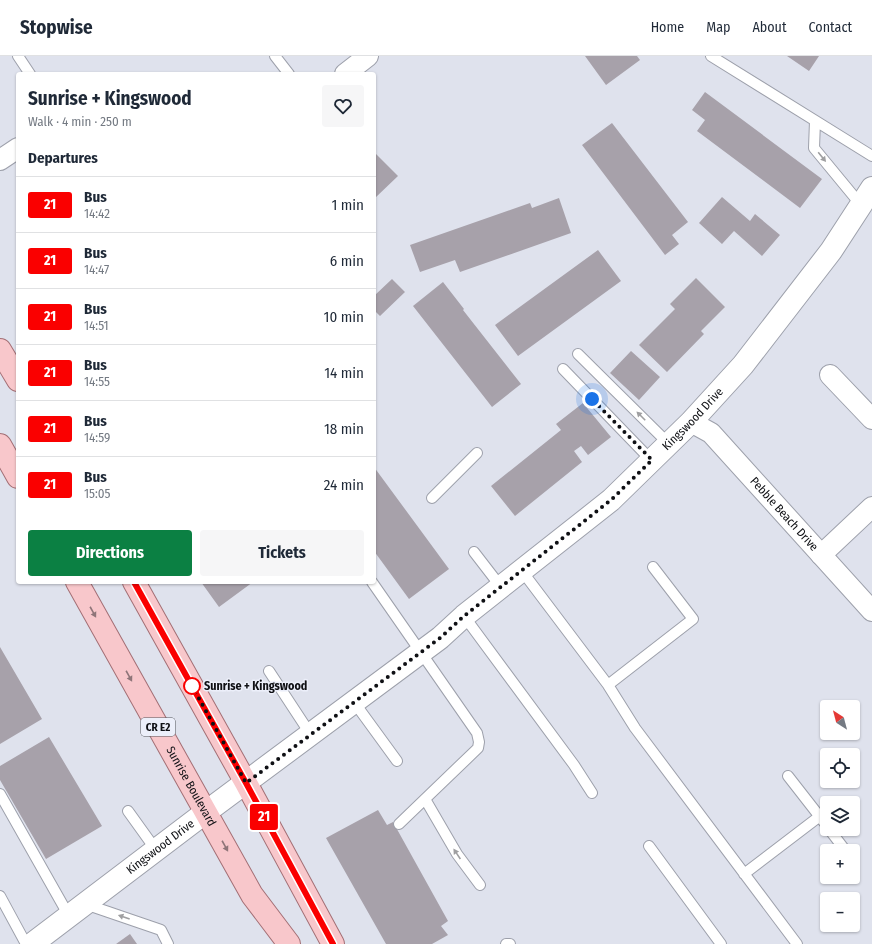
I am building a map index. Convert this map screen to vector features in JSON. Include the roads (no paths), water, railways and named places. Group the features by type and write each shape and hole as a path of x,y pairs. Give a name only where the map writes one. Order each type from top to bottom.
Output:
{"main road":[{"path":"0,350 16,377"},
{"path":"0,445 16,473"},
{"name":"Sunrise Boulevard","path":"78,584 252,895 289,944"},
{"path":"135,584 246,783 333,944"}],"street":[{"path":"348,72 368,56"},
{"path":"0,160 16,149"},
{"name":"Kingswood Drive","path":"32,944 206,812 421,653 464,616 611,500 692,422 748,359 831,251 866,196"},
{"path":"830,375 872,419"},
{"name":"Pebble Beach Drive","path":"692,422 711,433 872,611"},
{"path":"821,555 872,507"}],"lane":[{"path":"18,56 29,72"},
{"path":"276,56 288,72"},
{"path":"711,56 872,156"},
{"path":"815,121 814,148 866,196"},
{"path":"578,354 669,444"},
{"path":"563,369 652,460"},
{"path":"432,498 477,453"},
{"path":"474,552 501,588"},
{"path":"608,685 693,620 653,567"},
{"path":"522,571 608,685 635,728 797,944"},
{"path":"373,584 477,733 479,742 478,748 399,824"},
{"path":"464,616 574,765 592,793"},
{"path":"269,671 311,735"},
{"path":"354,702 397,761"},
{"path":"744,874 820,816 788,776"},
{"path":"0,794 77,910 161,930 168,944"},
{"path":"425,799 457,854 480,885"},
{"path":"128,811 156,850"},
{"path":"834,836 840,844"},
{"path":"649,846 721,944"},
{"path":"0,896 26,944"}],"place":[{"name":"Sunrise + Kingswood","path":"192,686"}]}
